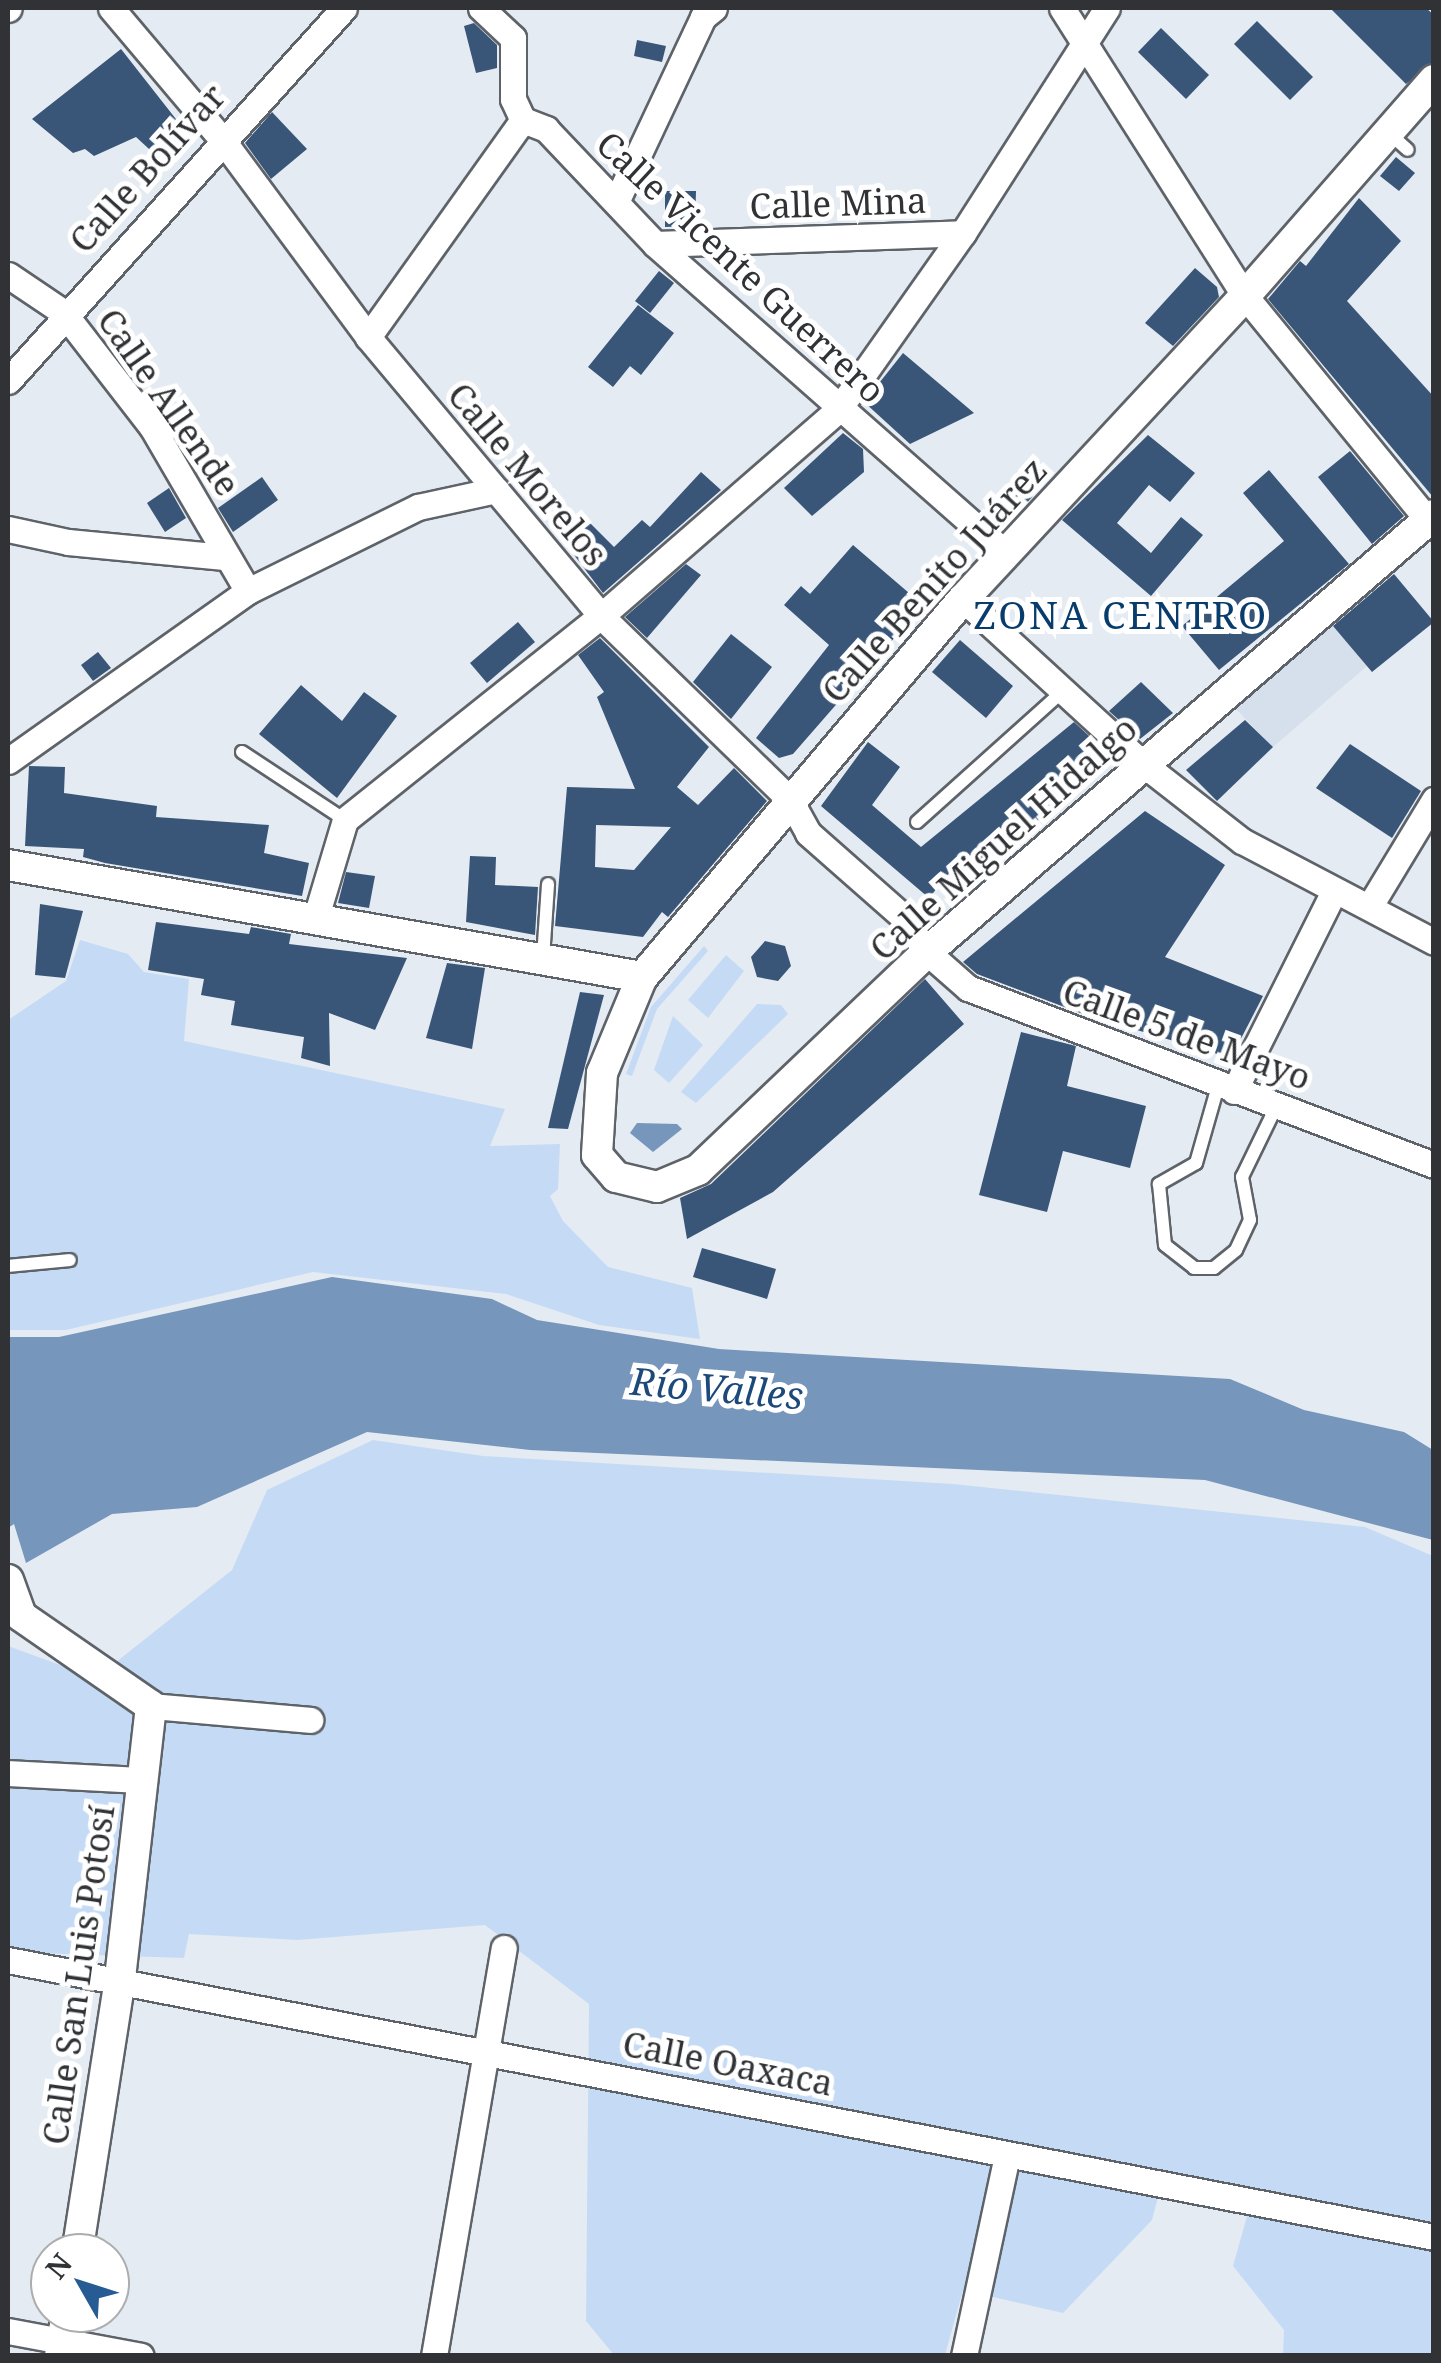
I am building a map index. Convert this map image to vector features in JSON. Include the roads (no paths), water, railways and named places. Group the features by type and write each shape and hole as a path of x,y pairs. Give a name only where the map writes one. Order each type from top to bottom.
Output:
{"street":[{"name":"Calle Morelos","path":"111,8 222,138 368,337 601,616 790,800 808,833 902,916 927,952"},
{"name":"Calle Bolívar","path":"8,381 63,312 344,8"},
{"path":"368,337 523,120 514,100 513,38 481,8"},
{"path":"617,200 702,17 714,8"},
{"path":"1062,8 1245,296 1432,520"},
{"path":"315,920 346,820 601,616 838,410 963,233 1107,8"},
{"name":"Calle Benito Juárez","path":"616,1177 597,1155 602,1073 642,977 1005,552 1245,296 1399,141 1434,80"},
{"name":"Calle Vicente Guerrero","path":"523,120 546,129 655,244 838,410 1005,552"},
{"name":"Calle Mina","path":"655,244 963,233"},
{"name":"Calle Allende","path":"8,275 63,312 152,427 209,517 224,557 248,591"},
{"path":"8,761 248,591 418,507 496,490"},
{"name":"Calle Miguel Hidalgo","path":"616,1177 657,1187 698,1170 927,952 1142,762 1432,520"},
{"path":"8,529 68,542 224,557"},
{"path":"963,599 1142,762 1242,841 1334,890 1371,904 1434,942"},
{"path":"1371,904 1434,800"},
{"path":"8,865 642,977"},
{"path":"1226,1088 1334,890"},
{"name":"Calle 5 de Mayo","path":"927,952 968,988 1434,1164"},
{"path":"8,1580 21,1616 151,1706 310,1720"},
{"name":"Calle San Luis Potosí","path":"80,2233 120,1979 151,1706"},
{"path":"8,1773 142,1780"},
{"path":"434,2356 504,1948"},
{"name":"Calle Oaxaca","path":"8,1960 484,2049 1434,2238"},
{"path":"964,2356 1008,2155"},
{"path":"8,2331 64,2336 141,2356"}],"lane":[{"path":"917,822 1064,690"},
{"path":"242,752 346,820"},
{"path":"543,960 548,884"},
{"path":"1226,1088 1196,1163 1159,1184 1165,1245 1194,1268 1214,1268 1236,1250 1250,1220 1242,1178 1278,1104"},
{"path":"8,1266 70,1260"}],"water":[{"path":"637,1123 677,1124 682,1129 653,1152 630,1133"},
{"name":"Río Valles","path":"332,1277 492,1299 537,1320 719,1349 1230,1379 1304,1410 1404,1432 1433,1450 1433,1540 1205,1480 530,1450 367,1432 197,1507 112,1514 26,1563 14,1524 8,1528 8,1337 59,1337"}],"district":[{"name":"ZONA CENTRO","path":"1121,615"}]}
